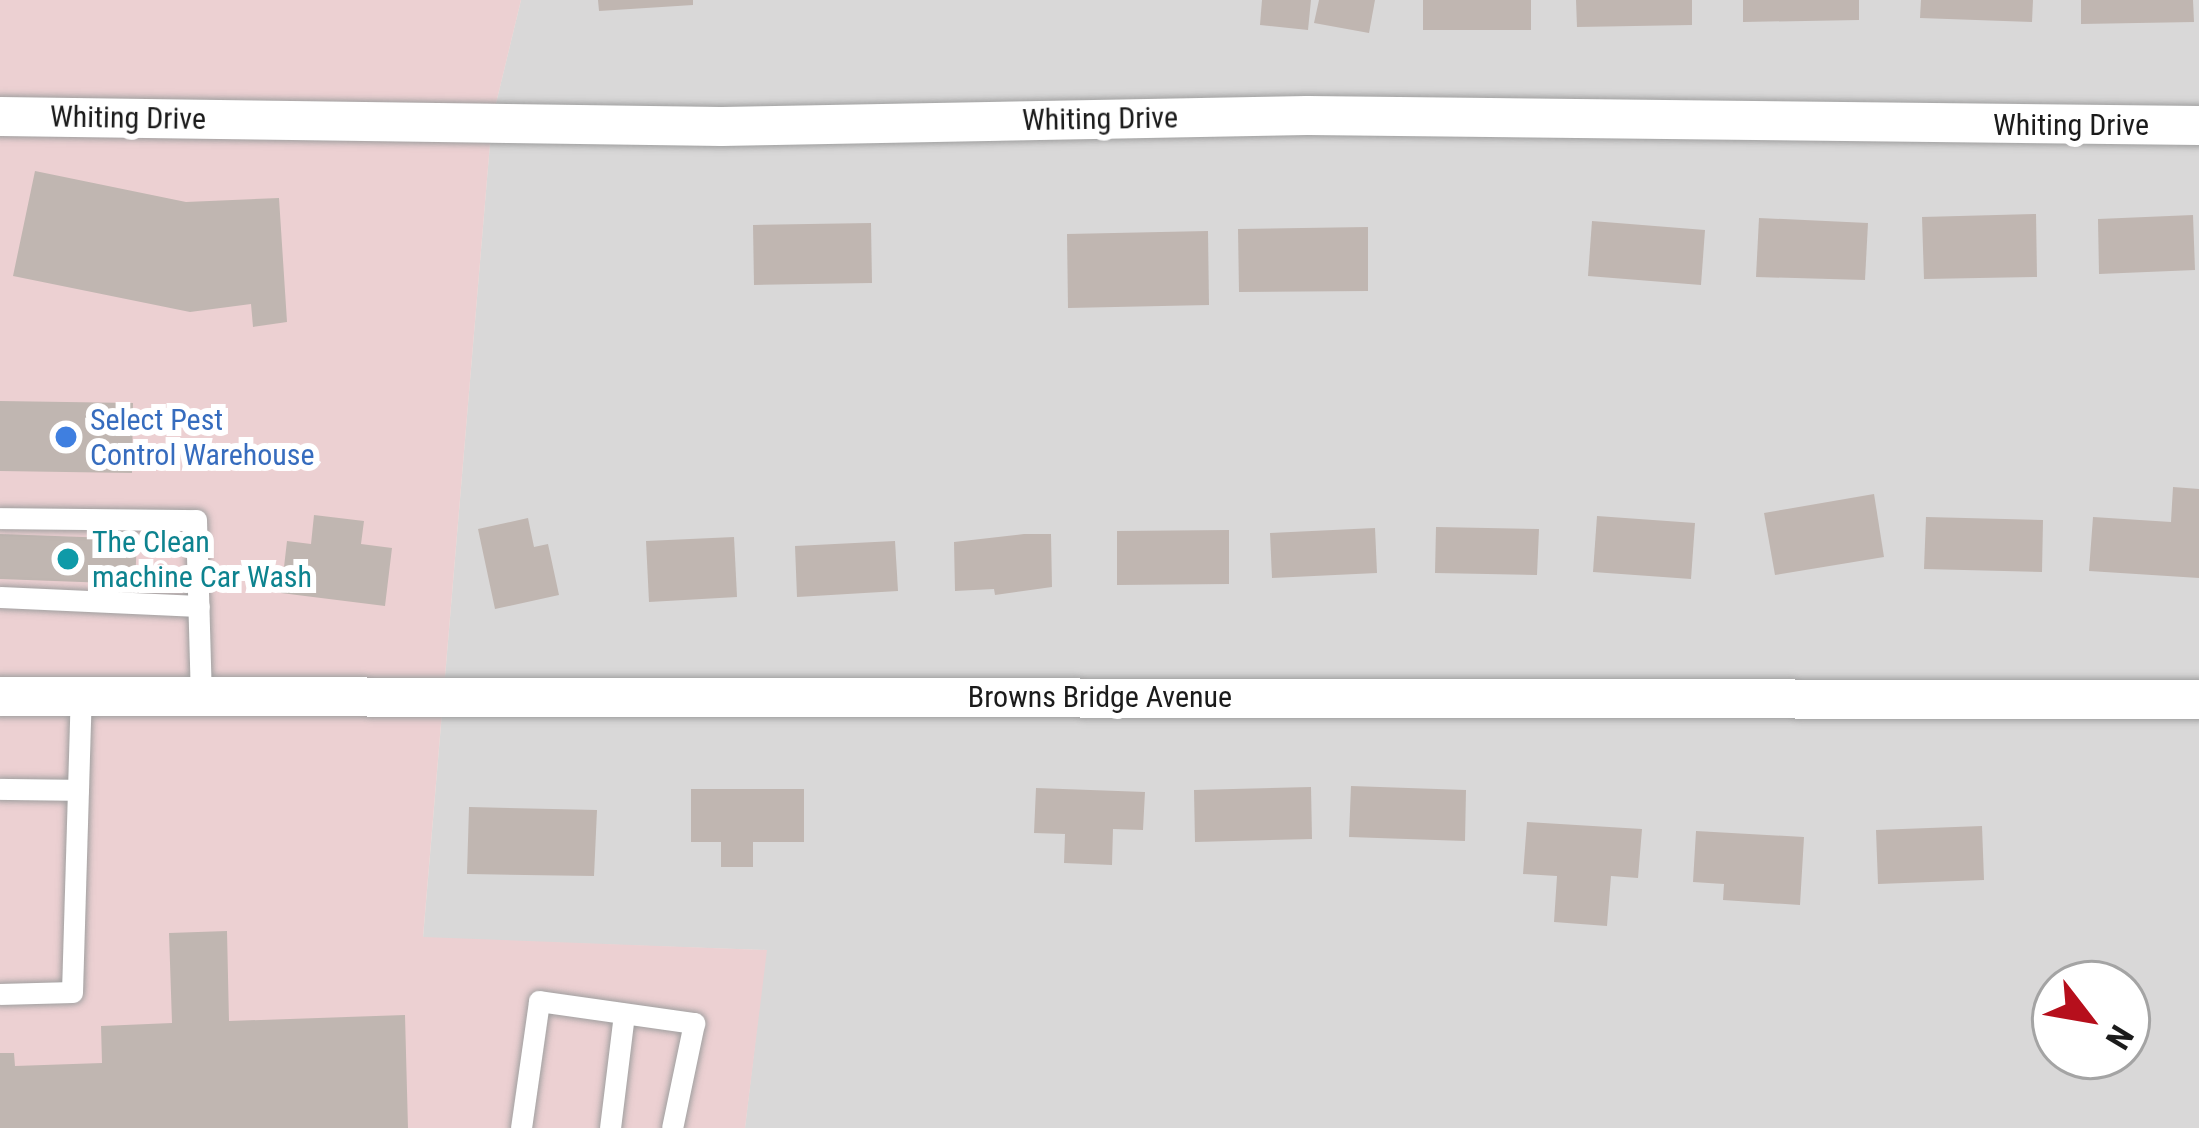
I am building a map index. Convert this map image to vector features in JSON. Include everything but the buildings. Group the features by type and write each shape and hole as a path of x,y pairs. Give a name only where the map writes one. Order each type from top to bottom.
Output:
{"street":[{"name":"Whiting Drive","path":"0,116 721,126 1307,115 2199,124"},
{"name":"Browns Bridge Avenue","path":"0,696 2199,699"}],"lane":[{"path":"0,518 196,520 201,696"},
{"path":"0,597 199,606"},
{"path":"0,994 72,992 81,696"},
{"path":"0,789 78,790"},
{"path":"521,1128 539,1001 694,1023 672,1128"},
{"path":"610,1128 624,1014"}],"shaded area":[{"path":"0,0 521,0 492,120 423,937 767,950 745,1128 0,1128"},
{"path":"521,0 2199,0 2199,1128 745,1128 766,950 423,938 492,120"}],"place":[{"name":"Select Pest Control Warehouse","path":"66,437"},
{"name":"The Clean machine Car Wash","path":"68,559"}]}
